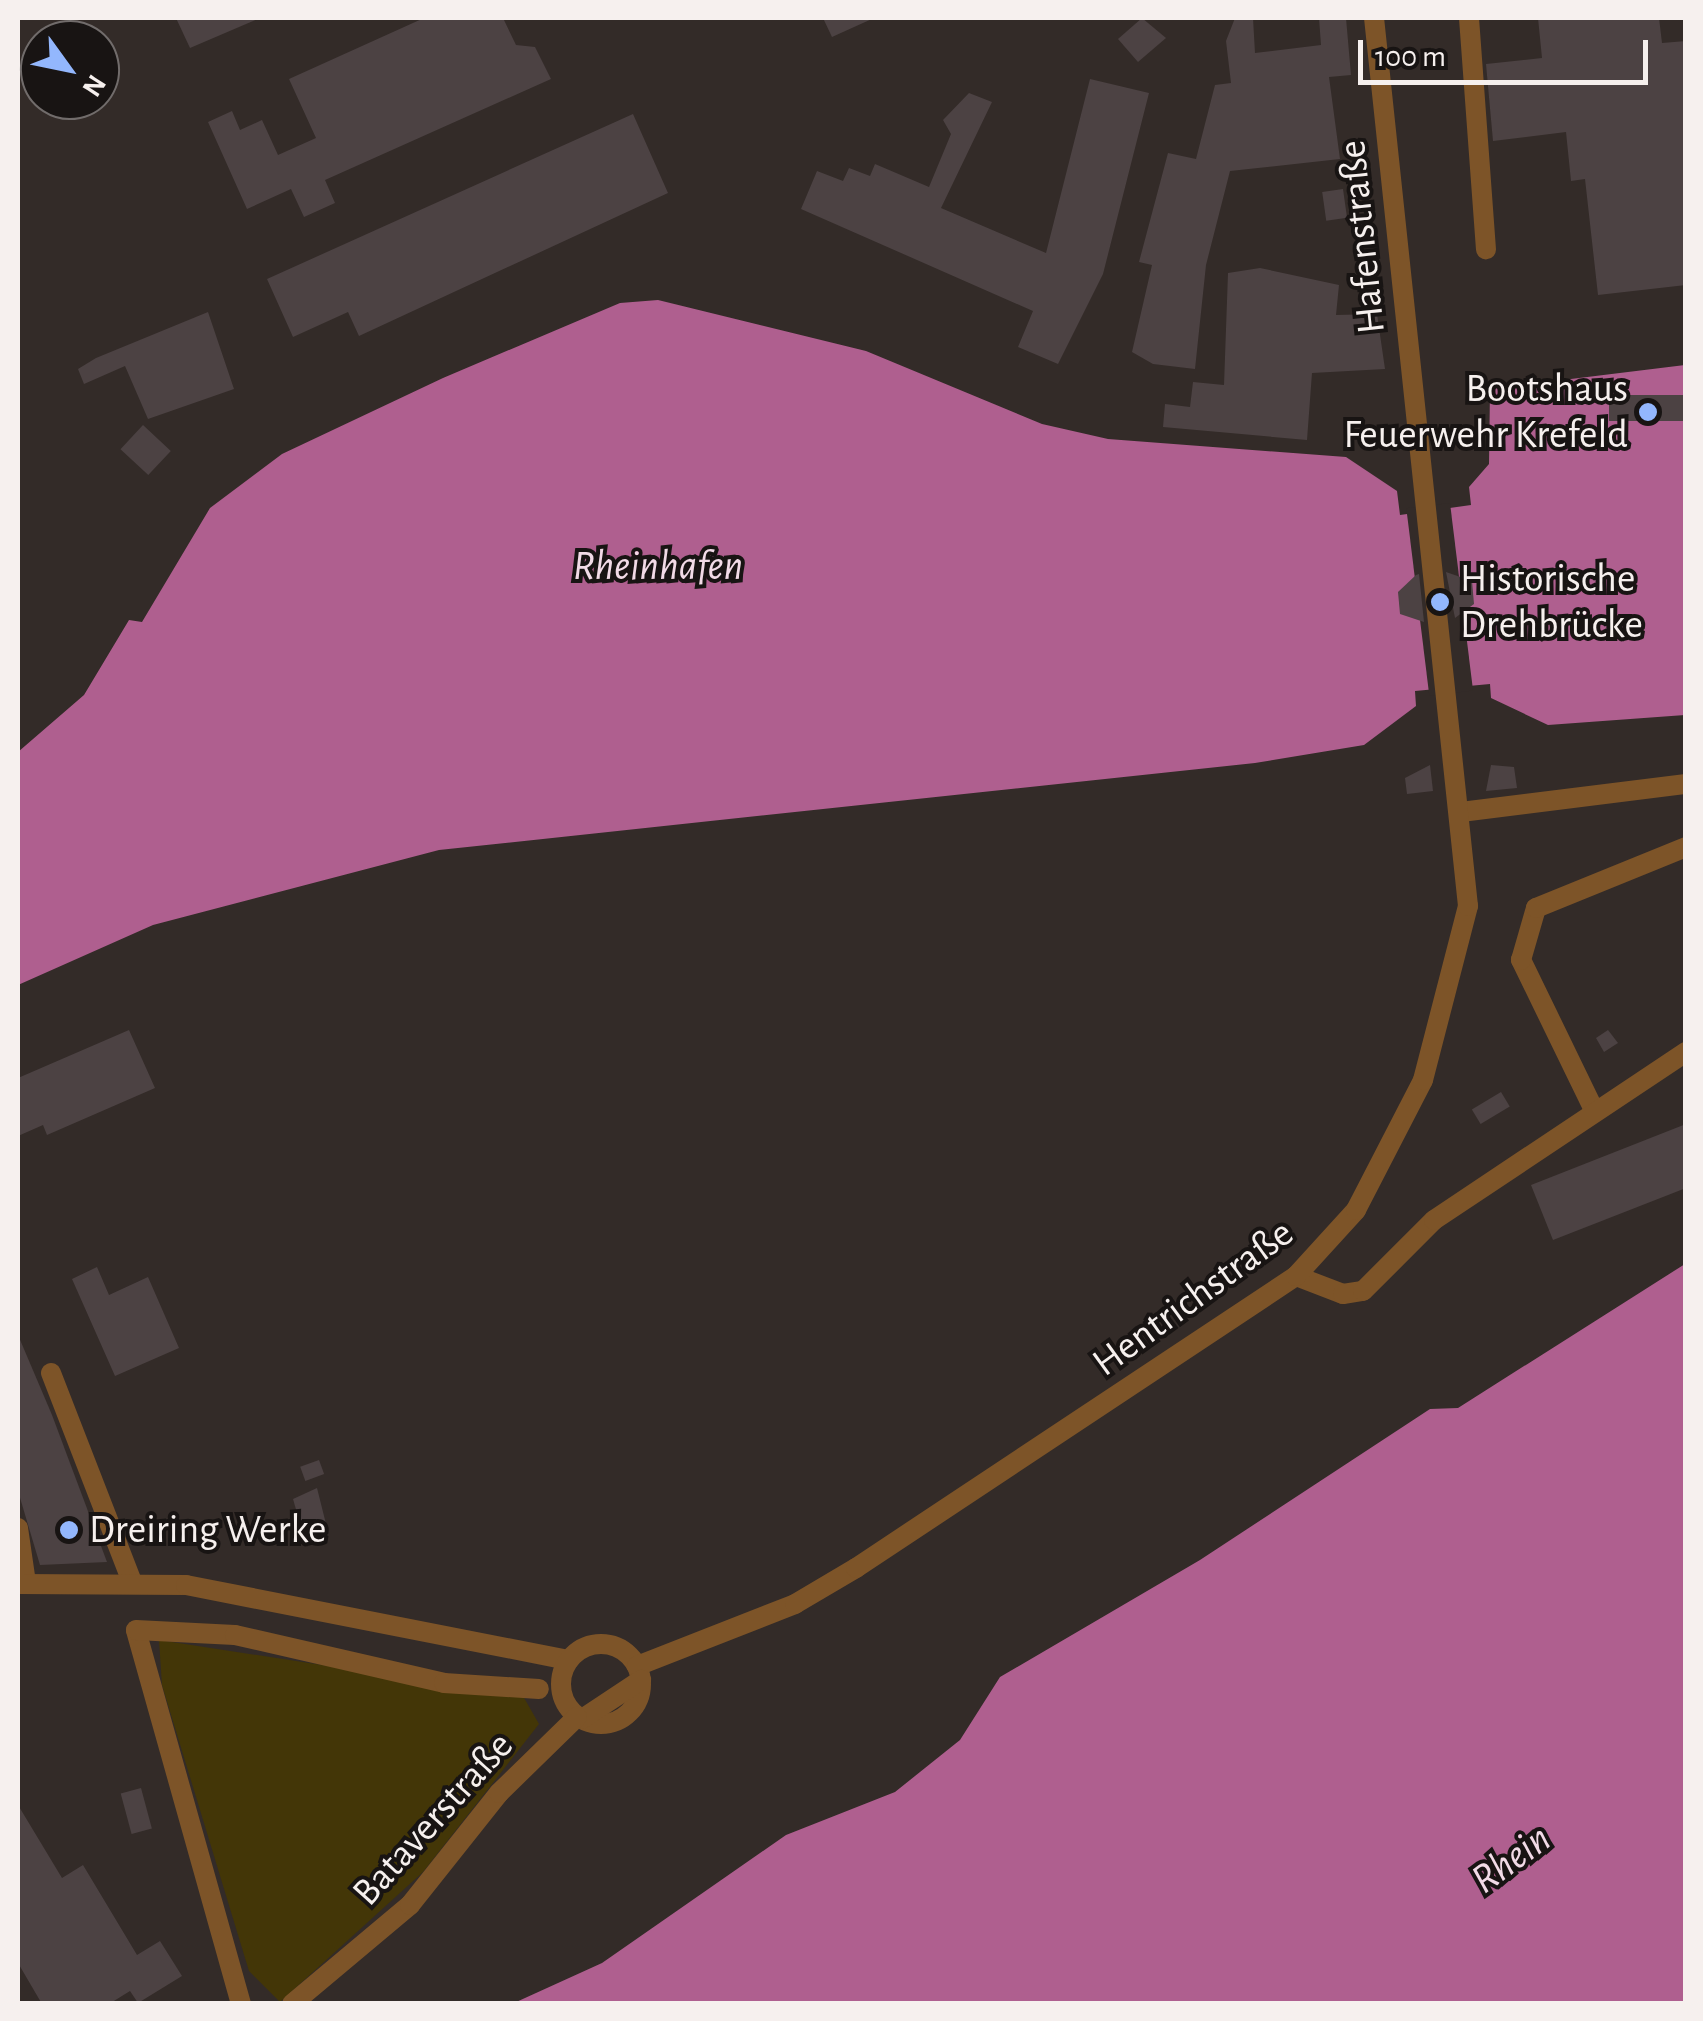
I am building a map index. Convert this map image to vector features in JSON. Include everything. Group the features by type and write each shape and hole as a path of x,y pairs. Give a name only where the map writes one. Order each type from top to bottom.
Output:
{"street":[{"name":"Hafenstraße","path":"1374,18 1420,457 1458,747"},
{"path":"1469,18 1486,249"},
{"name":"Hentrichstraße","path":"639,1673 794,1604 856,1568 1296,1276 1356,1210 1423,1080 1468,906 1458,747"},
{"path":"1461,812 1686,784"},
{"path":"1593,1108 1521,960 1536,908 1686,847"},
{"path":"1296,1276 1344,1294 1362,1291 1434,1220 1593,1108 1686,1052"},
{"path":"50,1373 131,1578"},
{"path":"18,1528 22,1584 131,1578 569,1660 603,1644 639,1673 625,1717 580,1718 560,1686 569,1660"},
{"path":"241,2004 136,1630 235,1635 444,1683 540,1689"},
{"name":"Bataverstraße","path":"292,2004 410,1905 500,1793 580,1718"}],"shaded area":[{"path":"159,1640 523,1696 539,1724 423,1872 280,2002 249,1971 162,1685"}],"water":[{"name":"Rheinhafen","path":"658,300 866,351 1042,424 1108,439 1346,457 1397,491 1400,515 1471,505 1469,487 1489,464 1490,389 1685,365 1685,715 1548,725 1491,698 1490,684 1415,691 1416,706 1364,745 1255,763 439,850 153,925 18,985 18,752 84,695 129,620 142,622 210,508 282,454 443,378 620,303"},
{"name":"Rhein","path":"1685,1264 1685,2003 514,2003 602,1963 786,1835 895,1792 960,1740 1000,1677 1200,1560 1430,1409 1458,1408"}],"pier":[{"name":"Historische Drehbrücke","path":"1450,503 1473,691 1429,696 1406,508"}],"building":[{"path":"176,18 260,18 190,48"},
{"path":"424,18 503,18 516,45 535,47 551,79 325,180 335,203 304,217 291,189 247,209 208,122 232,111 240,130 262,120 278,155 316,138 289,79"},
{"path":"823,18 874,18 832,37"},
{"path":"1142,18 1166,38 1138,62 1118,39"},
{"path":"1235,18 1253,18 1255,53 1321,45 1319,18 1346,18 1351,75 1329,77 1340,159 1230,171 1206,265 1195,369 1153,364 1132,352 1152,265 1139,262 1168,153 1196,159 1215,85 1231,83 1226,41"},
{"path":"1538,18 1659,18 1662,43 1686,41 1686,285 1598,295 1585,179 1571,181 1566,132 1493,141 1486,64 1542,58"},
{"path":"1090,79 1149,93 1103,274 1058,364 1018,347 1033,311 801,209 817,171 843,181 849,168 870,176 875,164 929,187 951,134 943,120 969,93 992,102 941,208 1046,253"},
{"path":"633,114 668,193 359,336 348,312 293,337 267,279"},
{"path":"1343,189 1347,218 1326,221 1322,192"},
{"path":"1260,268 1339,285 1336,315 1377,314 1385,369 1312,373 1307,440 1163,427 1165,404 1190,407 1193,382 1224,385 1228,273"},
{"path":"208,312 234,389 148,419 125,366 84,384 78,369 96,358"},
{"name":"Bootshaus Feuerwehr Krefeld","path":"1609,395 1686,395 1686,421 1609,421"},
{"path":"143,425 171,451 148,475 120,449"},
{"path":"1446,572 1472,581 1474,604 1455,618"},
{"path":"1419,574 1424,622 1400,614 1398,592"},
{"path":"1430,765 1433,791 1407,794 1405,778"},
{"path":"1491,765 1514,767 1517,788 1486,791"},
{"path":"129,1030 155,1088 47,1135 43,1125 18,1136 18,1078"},
{"path":"1608,1030 1618,1043 1604,1052 1596,1038"},
{"path":"1501,1092 1510,1107 1481,1124 1472,1110"},
{"path":"1686,1124 1686,1188 1553,1240 1531,1185"},
{"path":"97,1267 109,1295 148,1277 179,1348 115,1376 72,1279"},
{"path":"18,1335 107,1562 40,1565 18,1491"},
{"path":"319,1460 324,1474 305,1481 300,1467"},
{"path":"317,1488 326,1524 303,1534 293,1499"},
{"path":"141,1788 152,1829 132,1834 121,1793"},
{"path":"18,1805 62,1878 83,1865 137,1955 160,1941 182,1976 138,2003 130,1991 109,2004 42,2004 18,1963"}],"place":[{"name":"Bootshaus Feuerwehr Krefeld","path":"1648,412"},
{"name":"Historische Drehbrücke","path":"1440,602"},
{"name":"Dreiring Werke","path":"69,1530"}]}
